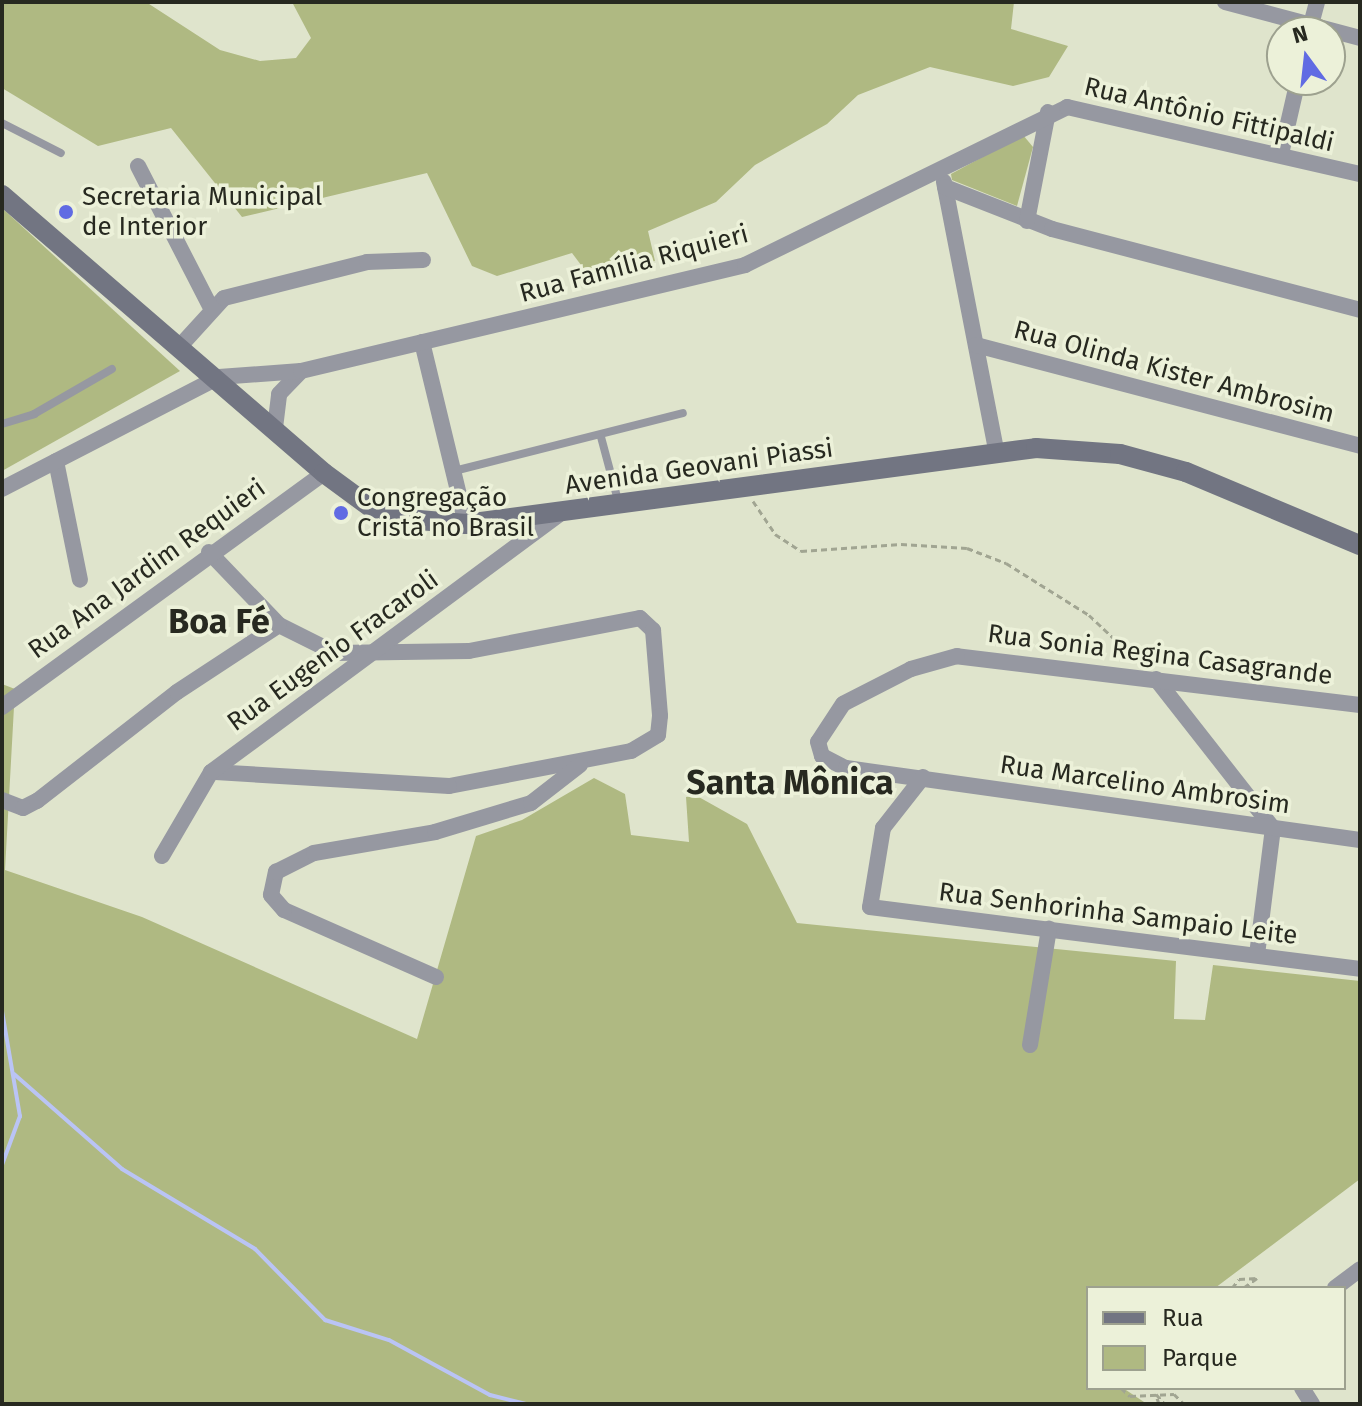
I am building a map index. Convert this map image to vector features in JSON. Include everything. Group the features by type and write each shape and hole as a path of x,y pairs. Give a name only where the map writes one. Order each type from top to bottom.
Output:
{"main road":[{"name":"Avenida Geovani Piassi","path":"2,196 182,344 324,473 384,517 466,524 744,488 996,450 1120,454 1186,472 1360,545"}],"street":[{"path":"1225,2 1269,16"},
{"path":"1281,154 1294,96"},
{"name":"Rua Antônio Fittipaldi","path":"1048,112 1078,107 1360,174"},
{"path":"1027,221 1048,112"},
{"name":"Rua Família Riquieri","path":"219,377 301,371 745,265 941,169 1048,112"},
{"path":"138,166 210,306"},
{"path":"941,169 996,450"},
{"path":"945,187 1027,221 1360,310"},
{"path":"182,344 210,306 367,262 423,260"},
{"path":"422,342 466,524"},
{"name":"Rua Olinda Kister Ambrosim","path":"976,345 1360,446"},
{"path":"275,428 279,394 301,371"},
{"path":"2,489 219,377"},
{"path":"56,461 80,580"},
{"name":"Rua Ana Jardim Requieri","path":"2,707 209,552 324,473"},
{"name":"Rua Eugenio Fracaroli","path":"162,856 211,772 562,512"},
{"path":"209,552 279,625 335,653 368,658 509,647 640,618 653,630 660,716 650,744 631,751 583,763 449,786 211,772"},
{"path":"2,800 23,808 37,801 177,692 279,625"},
{"name":"Rua Sonia Regina Casagrande","path":"923,777 833,764 819,750 821,728 864,692 957,656 1360,705"},
{"path":"1156,679 1273,828 1257,955"},
{"path":"436,977 284,910 271,895 276,872 314,853 435,832 531,803 583,763"},
{"name":"Rua Marcelino Ambrosim","path":"923,777 1360,840"},
{"name":"Rua Senhorinha Sampaio Leite","path":"923,777 883,828 870,907 1360,969"},
{"path":"1030,1045 1049,929"},
{"path":"1338,1286 1360,1269"}],"lane":[{"path":"2,123 61,153"},
{"path":"2,424 34,414 112,369"},
{"path":"454,471 601,437 683,413"},
{"path":"601,437 620,504"}],"path":[{"path":"744,488 775,534 801,551 901,544 967,548 1006,563 1089,615 1156,679"},
{"path":"1234,1286 1239,1279 1257,1278 1246,1286"},
{"path":"1123,1390 1130,1396 1174,1394 1184,1404"},
{"path":"1159,1404 1156,1394 1165,1404"}],"green space":[{"path":"2,2 146,2 220,50 260,61 296,58 311,38 292,2 1014,2 1011,29 1068,46 1049,77 1013,86 930,67 858,95 827,124 755,165 716,202 648,231 655,261 590,277 572,253 497,276 472,266 427,173 242,217 171,128 98,146 2,88"},
{"path":"1023,135 1033,147 1017,206 952,180 951,174"},
{"path":"2,208 180,371 2,471"},
{"path":"2,684 15,689 5,870 142,917 417,1039 476,836 522,820 594,778 625,794 631,835 689,842 686,797 697,796 747,824 797,923 1176,961 1174,1019 1205,1020 1213,965 1360,981 1360,1179 1218,1286 1086,1286 1086,1390 1126,1390 1147,1404 2,1404"}],"waterway":[{"path":"2,1011 20,1116 2,1165"},
{"path":"14,1074 122,1169 255,1249 325,1320 389,1340 490,1395 525,1404"}],"place":[{"name":"Secretaria Municipal de Interior","path":"66,212"},
{"name":"Congregação Cristã no Brasil","path":"341,513"}],"district":[{"name":"Boa Fé","path":"219,622"},
{"name":"Santa Mônica","path":"790,783"}]}
